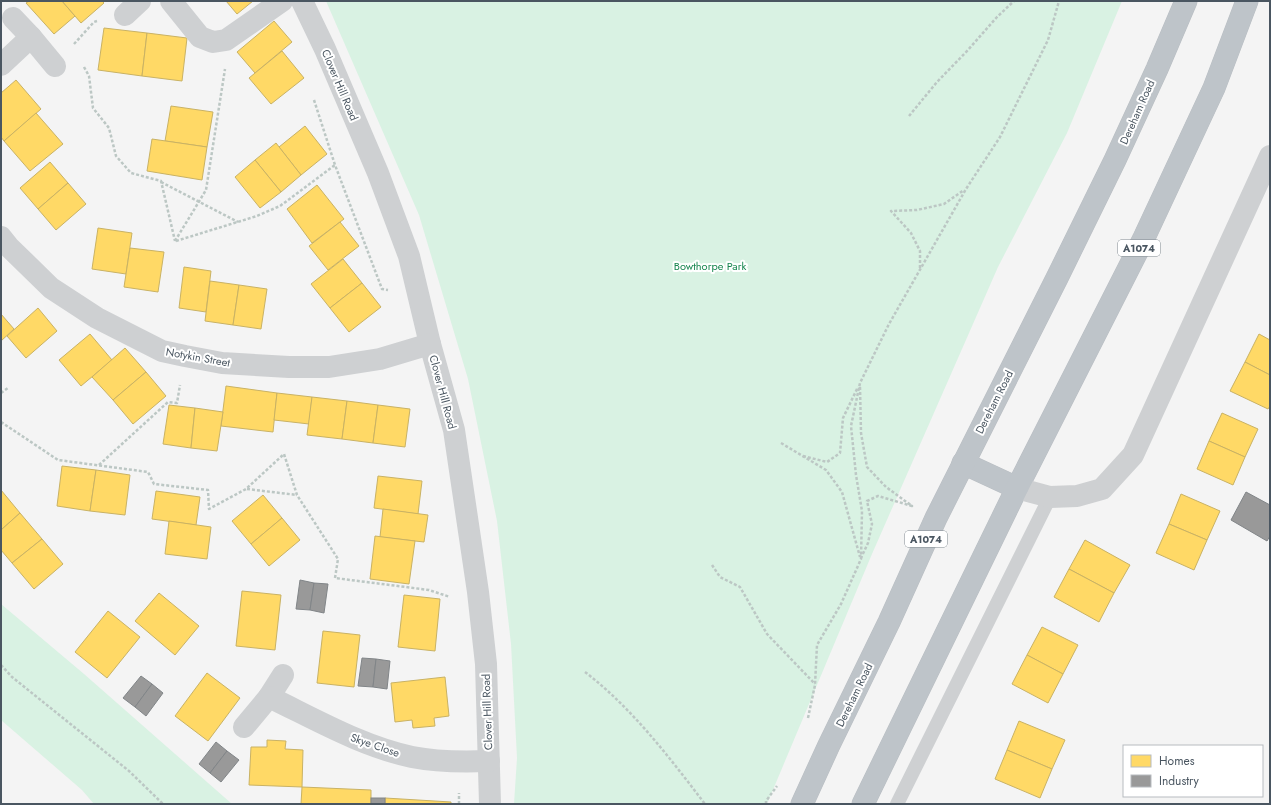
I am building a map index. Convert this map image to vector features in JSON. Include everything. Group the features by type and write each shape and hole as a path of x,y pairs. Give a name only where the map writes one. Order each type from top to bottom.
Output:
{"highway":[{"name":"Dereham Road","path":"802,804 963,462 1057,278 1115,160 1157,69 1186,1"},
{"name":"A1074","path":"863,804 1017,488 1143,240 1214,88 1247,1"},
{"path":"963,462 1017,488"}],"street":[{"path":"171,1 200,37 213,42 226,40 282,1"},
{"name":"Clover Hill Road","path":"302,1 325,49 378,173 408,256 430,344 454,430 478,592 486,664 490,804"},
{"path":"13,18 55,66"},
{"path":"1,65 31,37"},
{"path":"1017,488 1050,497 1077,496 1102,489 1133,455 1270,156"},
{"name":"Notykin Street","path":"1,237 9,247 51,288 97,318 162,351 222,363 289,367 329,367 380,359 430,344"},
{"path":"244,728 269,697 282,675"},
{"name":"Skye Close","path":"269,697 350,737 385,750 414,757 459,762 489,761"}],"lane":[{"path":"897,804 1050,497"}],"path":[{"path":"909,116 937,82 997,17 1014,1"},
{"path":"803,456 827,462 840,453 843,418 889,324 966,189 1000,137 1048,40 1059,1"},
{"path":"55,66 94,22 109,15 132,8"},
{"path":"175,241 206,190 226,65 226,40"},
{"path":"83,64 89,76 93,108 109,128 116,156 132,173 160,181 238,222"},
{"path":"312,94 335,165 382,289 418,292"},
{"path":"175,241 257,216 280,206 335,165"},
{"path":"160,181 175,241"},
{"path":"920,269 920,251 911,233 890,211 917,210 944,204 966,189"},
{"path":"99,465 168,402 177,403 185,356"},
{"path":"808,722 815,685 817,645 841,604 868,543 872,524 867,501 878,496 912,506 886,487 868,467 861,433 860,383"},
{"path":"860,383 851,426 856,475 862,511 861,559"},
{"path":"1,393 8,388"},
{"path":"1,422 58,460 148,472 154,484 208,490 209,509 246,489 284,454 297,495 338,559 335,578 429,590 449,597 478,592"},
{"path":"781,443 826,470 842,492 861,559"},
{"path":"246,489 297,495"},
{"path":"712,565 720,577 740,587 767,634 815,685"},
{"path":"1,665 12,677 129,771 164,804"},
{"path":"585,672 597,681 634,716 705,804"},
{"path":"766,804 766,801 779,783"}],"green space":[{"name":"Bowthorpe Park","path":"326,1 1122,1 1067,133 998,267 872,554 767,804 514,804 517,758 511,644 497,521 468,379 419,215"},
{"path":"1,604 84,674 232,804 94,804 82,790 1,720"}],"building: Homes":[{"path":"29,1 62,1 75,16 54,34 26,3"},
{"path":"62,1 102,1 104,3 81,23"},
{"path":"226,1 253,1 237,14"},
{"path":"274,21 292,42 255,73 237,52"},
{"path":"104,28 147,33 142,76 98,70"},
{"path":"147,33 187,38 182,81 142,76"},
{"path":"282,51 304,78 271,104 249,78"},
{"path":"16,80 41,109 4,141 1,137 1,93"},
{"path":"171,106 213,112 207,147 165,141"},
{"path":"36,113 63,144 30,171 4,141"},
{"path":"305,126 327,154 301,175 279,147"},
{"path":"152,139 207,147 202,180 147,171"},
{"path":"276,143 301,175 281,192 255,160"},
{"path":"255,160 281,192 260,208 235,177"},
{"path":"50,162 68,183 38,209 20,188"},
{"path":"68,183 86,204 56,230 38,209"},
{"path":"317,185 344,219 312,243 287,209"},
{"path":"340,222 359,246 328,270 309,246"},
{"path":"98,228 132,233 126,274 92,269"},
{"path":"130,248 164,252 158,292 124,287"},
{"path":"343,259 362,283 330,308 311,284"},
{"path":"184,267 211,271 206,312 179,308"},
{"path":"210,281 239,285 233,325 205,321"},
{"path":"362,283 381,307 349,332 330,308"},
{"path":"239,285 267,289 261,329 233,325"},
{"path":"38,308 57,331 26,358 7,336"},
{"path":"1,314 14,329 1,341"},
{"path":"90,334 112,360 81,386 59,360"},
{"path":"1259,334 1270,340 1270,375 1245,362"},
{"path":"125,348 146,372 113,400 92,377"},
{"path":"1245,362 1270,375 1270,406 1268,409 1230,391"},
{"path":"146,372 166,396 133,424 113,400"},
{"path":"226,386 277,393 273,432 221,426"},
{"path":"277,393 312,397 309,424 274,420"},
{"path":"312,397 347,401 342,439 307,435"},
{"path":"347,401 378,405 373,443 342,439"},
{"path":"169,405 195,408 191,448 163,444"},
{"path":"378,405 410,409 405,447 373,443"},
{"path":"195,408 223,412 217,451 191,448"},
{"path":"1222,413 1258,429 1245,457 1209,441"},
{"path":"1209,441 1245,457 1233,485 1197,469"},
{"path":"62,466 96,470 90,511 57,506"},
{"path":"96,470 130,475 125,515 90,511"},
{"path":"378,476 422,481 418,514 374,508"},
{"path":"1,490 20,513 1,530"},
{"path":"156,491 200,497 196,525 152,519"},
{"path":"1181,494 1220,511 1207,540 1169,524"},
{"path":"263,495 282,518 251,544 232,521"},
{"path":"383,509 428,515 424,542 380,537"},
{"path":"20,513 42,539 12,563 1,550 1,530"},
{"path":"282,518 300,540 269,566 251,544"},
{"path":"169,521 211,527 207,559 165,554"},
{"path":"1169,524 1207,540 1194,570 1156,553"},
{"path":"375,536 415,541 409,584 370,579"},
{"path":"42,539 63,564 34,589 12,563"},
{"path":"1085,540 1130,565 1114,593 1069,569"},
{"path":"1069,569 1114,593 1099,622 1054,597"},
{"path":"242,591 281,595 275,650 236,646"},
{"path":"159,593 199,626 175,655 135,621"},
{"path":"404,595 440,599 435,651 398,647"},
{"path":"108,611 140,637 107,678 75,652"},
{"path":"1042,627 1078,645 1063,674 1027,655"},
{"path":"323,631 360,635 354,687 317,683"},
{"path":"1027,655 1063,674 1048,703 1012,684"},
{"path":"207,673 240,698 208,741 175,716"},
{"path":"445,677 449,716 434,718 435,726 413,728 412,720 395,722 391,683"},
{"path":"1019,721 1065,740 1052,769 1007,750"},
{"path":"267,740 286,741 285,749 303,750 302,787 249,785 251,747 267,747"},
{"path":"1007,750 1052,769 1040,798 995,779"},
{"path":"302,787 371,790 371,804 301,804"},
{"path":"385,798 451,802 451,804 385,804"}],"building: Industry":[{"path":"1246,492 1270,505 1270,536 1267,541 1231,520"},
{"path":"300,580 314,583 310,610 296,609"},
{"path":"314,583 328,584 324,613 310,610"},
{"path":"362,658 376,659 373,687 358,686"},
{"path":"376,659 390,661 387,689 373,687"},
{"path":"141,676 152,684 135,707 123,698"},
{"path":"152,684 163,693 146,716 135,707"},
{"path":"216,742 227,751 210,773 199,764"},
{"path":"227,751 239,760 221,782 210,773"},
{"path":"371,798 385,798 385,804 371,804"}]}
